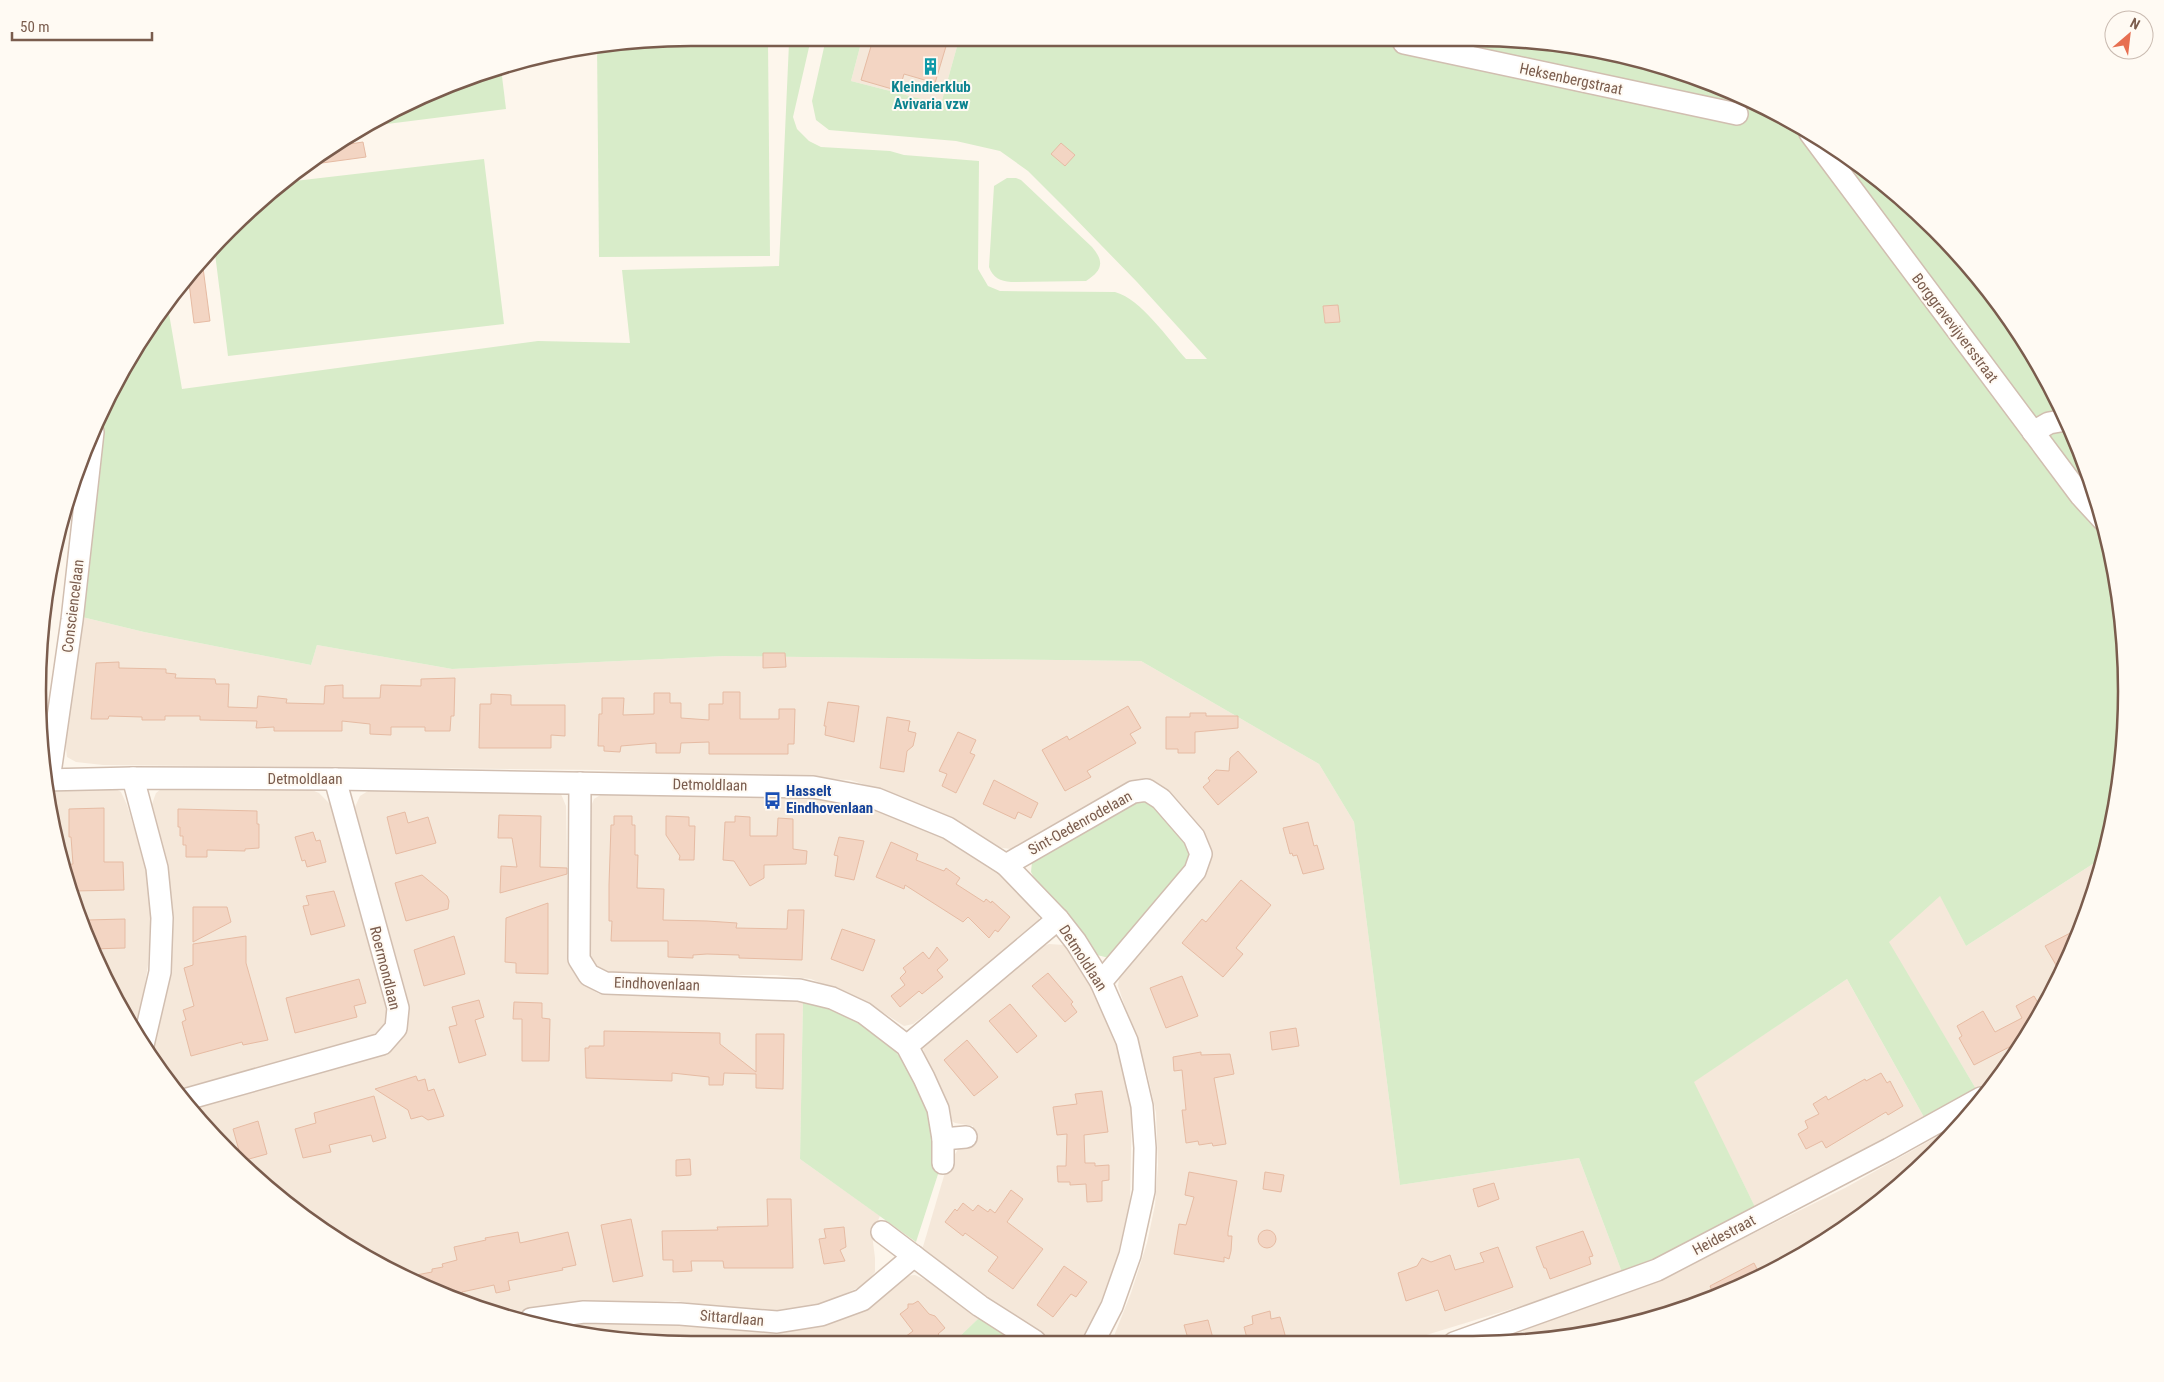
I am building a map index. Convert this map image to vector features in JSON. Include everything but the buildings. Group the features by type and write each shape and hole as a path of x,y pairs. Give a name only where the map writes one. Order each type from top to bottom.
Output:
{"street":[{"name":"Heksenbergstraat","path":"1418,46 1737,114"},
{"name":"Borggravevijversstraat","path":"1823,150 2091,507"},
{"path":"2033,432 2049,423 2058,421"},
{"name":"Consciencelaan","path":"50,755 72,620 89,460"},
{"path":"133,778 157,868 162,918 160,972 146,1034"},
{"name":"Detmoldlaan","path":"53,780 133,778 334,779 813,786 877,799 948,828 1006,865 1058,919 1076,942 1101,982 1127,1041 1142,1106 1145,1148 1144,1191 1130,1255 1112,1306 1097,1336"},
{"name":"Roermondlaan","path":"190,1097 382,1044 396,1028 398,1008 334,779"},
{"name":"Eindhovenlaan","path":"580,783 579,959 589,975 605,983 799,990 832,998 864,1013 907,1046 924,1078 938,1109 943,1139 943,1164"},
{"name":"Sint-Oedenrodelaan","path":"1006,865 1132,792 1147,790 1161,799 1194,837 1201,854 1195,871 1101,982"},
{"path":"907,1046 1058,919"},
{"name":"Heidestraat","path":"1475,1336 1657,1270 1965,1107"},
{"path":"943,1139 966,1137"},
{"path":"882,1232 980,1306 1027,1336"},
{"name":"Sittardlaan","path":"541,1318 584,1312 680,1314 777,1322 821,1315 862,1300 914,1256"}],"shaded area":[{"path":"860,46 957,46 941,104 851,81"},
{"path":"78,616 144,632 311,665 317,645 452,669 725,656 1141,661 1319,764 1354,822 1400,1185 1579,1158 1623,1275 1423,1336 1114,1336 1131,1293 1147,1243 1155,1205 1158,1165 1156,1113 1147,1072 1118,986 1120,973 1203,872 994,847 942,815 904,797 850,780 599,770 103,765 76,762 67,757 65,740"},
{"path":"165,786 302,786 319,793 331,805 386,993 389,1011 385,1027 371,1036 183,1087 153,1045 171,969 170,887 160,843 152,820 152,804 156,793"},
{"path":"54,787 114,788 121,792 127,805 145,863 151,911 148,965 138,1022 95,938 68,858"},
{"path":"550,789 561,794 566,806 569,963 584,985 599,994 803,1000 800,1159 880,1216 872,1234 875,1272 864,1285 821,1305 786,1312 729,1309 675,1301 598,1305 518,1312 444,1287 369,1249 299,1203 235,1147 198,1106 391,1048 408,1018 406,993 355,807 360,796 368,791"},
{"path":"602,794 819,797 851,801 887,813 947,838 989,865 1033,903 1040,915 1038,923 913,1024 904,1026 870,1004 811,979 776,975 631,975 599,971 588,957 590,809 594,799"},
{"path":"2095,863 2069,938 2051,976 2009,1049 1983,1085 1976,1089 1888,942 1940,895 1966,946"},
{"path":"1049,944 1064,945 1072,953 1099,998 1112,1026 1132,1102 1130,1201 1115,1267 1094,1318 1083,1336 1040,1336 999,1309 922,1250 946,1169 960,1146 972,1142 973,1126 955,1123 950,1120 924,1055 923,1047 930,1036 1040,947"},
{"path":"1847,979 1925,1119 1757,1211 1693,1082"},
{"path":"1941,1135 1898,1176 1865,1203 1831,1227 1758,1269 1720,1287 1640,1314 1557,1330 1524,1333 1523,1331 1674,1273 1845,1188"},
{"path":"915,1275 936,1285 980,1317 960,1336 691,1336 607,1330 569,1324 608,1320 781,1332 905,1276"}],"green space":[{"path":"691,46 768,46 770,256 599,257 597,54"},
{"path":"789,46 809,46 793,117 797,129 809,141 821,147 890,151 904,155 979,161 978,269 988,286 1000,291 1115,292 1125,296 1144,311 1186,359 1207,359 1137,282 1065,208 1028,171 1000,151 956,141 829,130 816,120 812,101 824,46 860,46 851,81 941,104 957,46 1473,46 1557,52 1640,68 1720,95 1795,133 1831,155 1865,179 1929,235 1985,299 2009,333 2051,406 2069,444 2096,524 2112,607 2118,691 2116,733 2112,775 2095,863 1966,946 1940,896 1889,942 1976,1089 1925,1119 1847,979 1694,1082 1757,1211 1623,1275 1579,1158 1400,1185 1354,822 1319,764 1141,661 725,656 452,669 317,645 311,665 144,632 78,616 101,432 133,369 169,313 182,389 538,341 630,343 622,270 779,266"},
{"path":"502,75 506,109 385,124 444,95"},
{"path":"484,159 504,324 228,356 215,256 266,206 297,181"},
{"path":"1007,178 1021,180 1092,247 1100,262 1096,274 1086,281 1011,282 1000,280 993,274 989,267 994,186"},
{"path":"1134,799 1157,802 1195,857 1109,958 1097,955 1038,885 1031,872 1032,862"},
{"path":"803,1000 841,1013 872,1030 885,1040 897,1053 924,1101 930,1123 933,1166 940,1168 916,1242 800,1159"},
{"path":"980,1317 1008,1336 960,1336"}],"place":[{"name":"Kleindierklub Avivaria vzw","path":"931,66"},
{"name":"Hasselt Eindhovenlaan","path":"772,800"}]}
